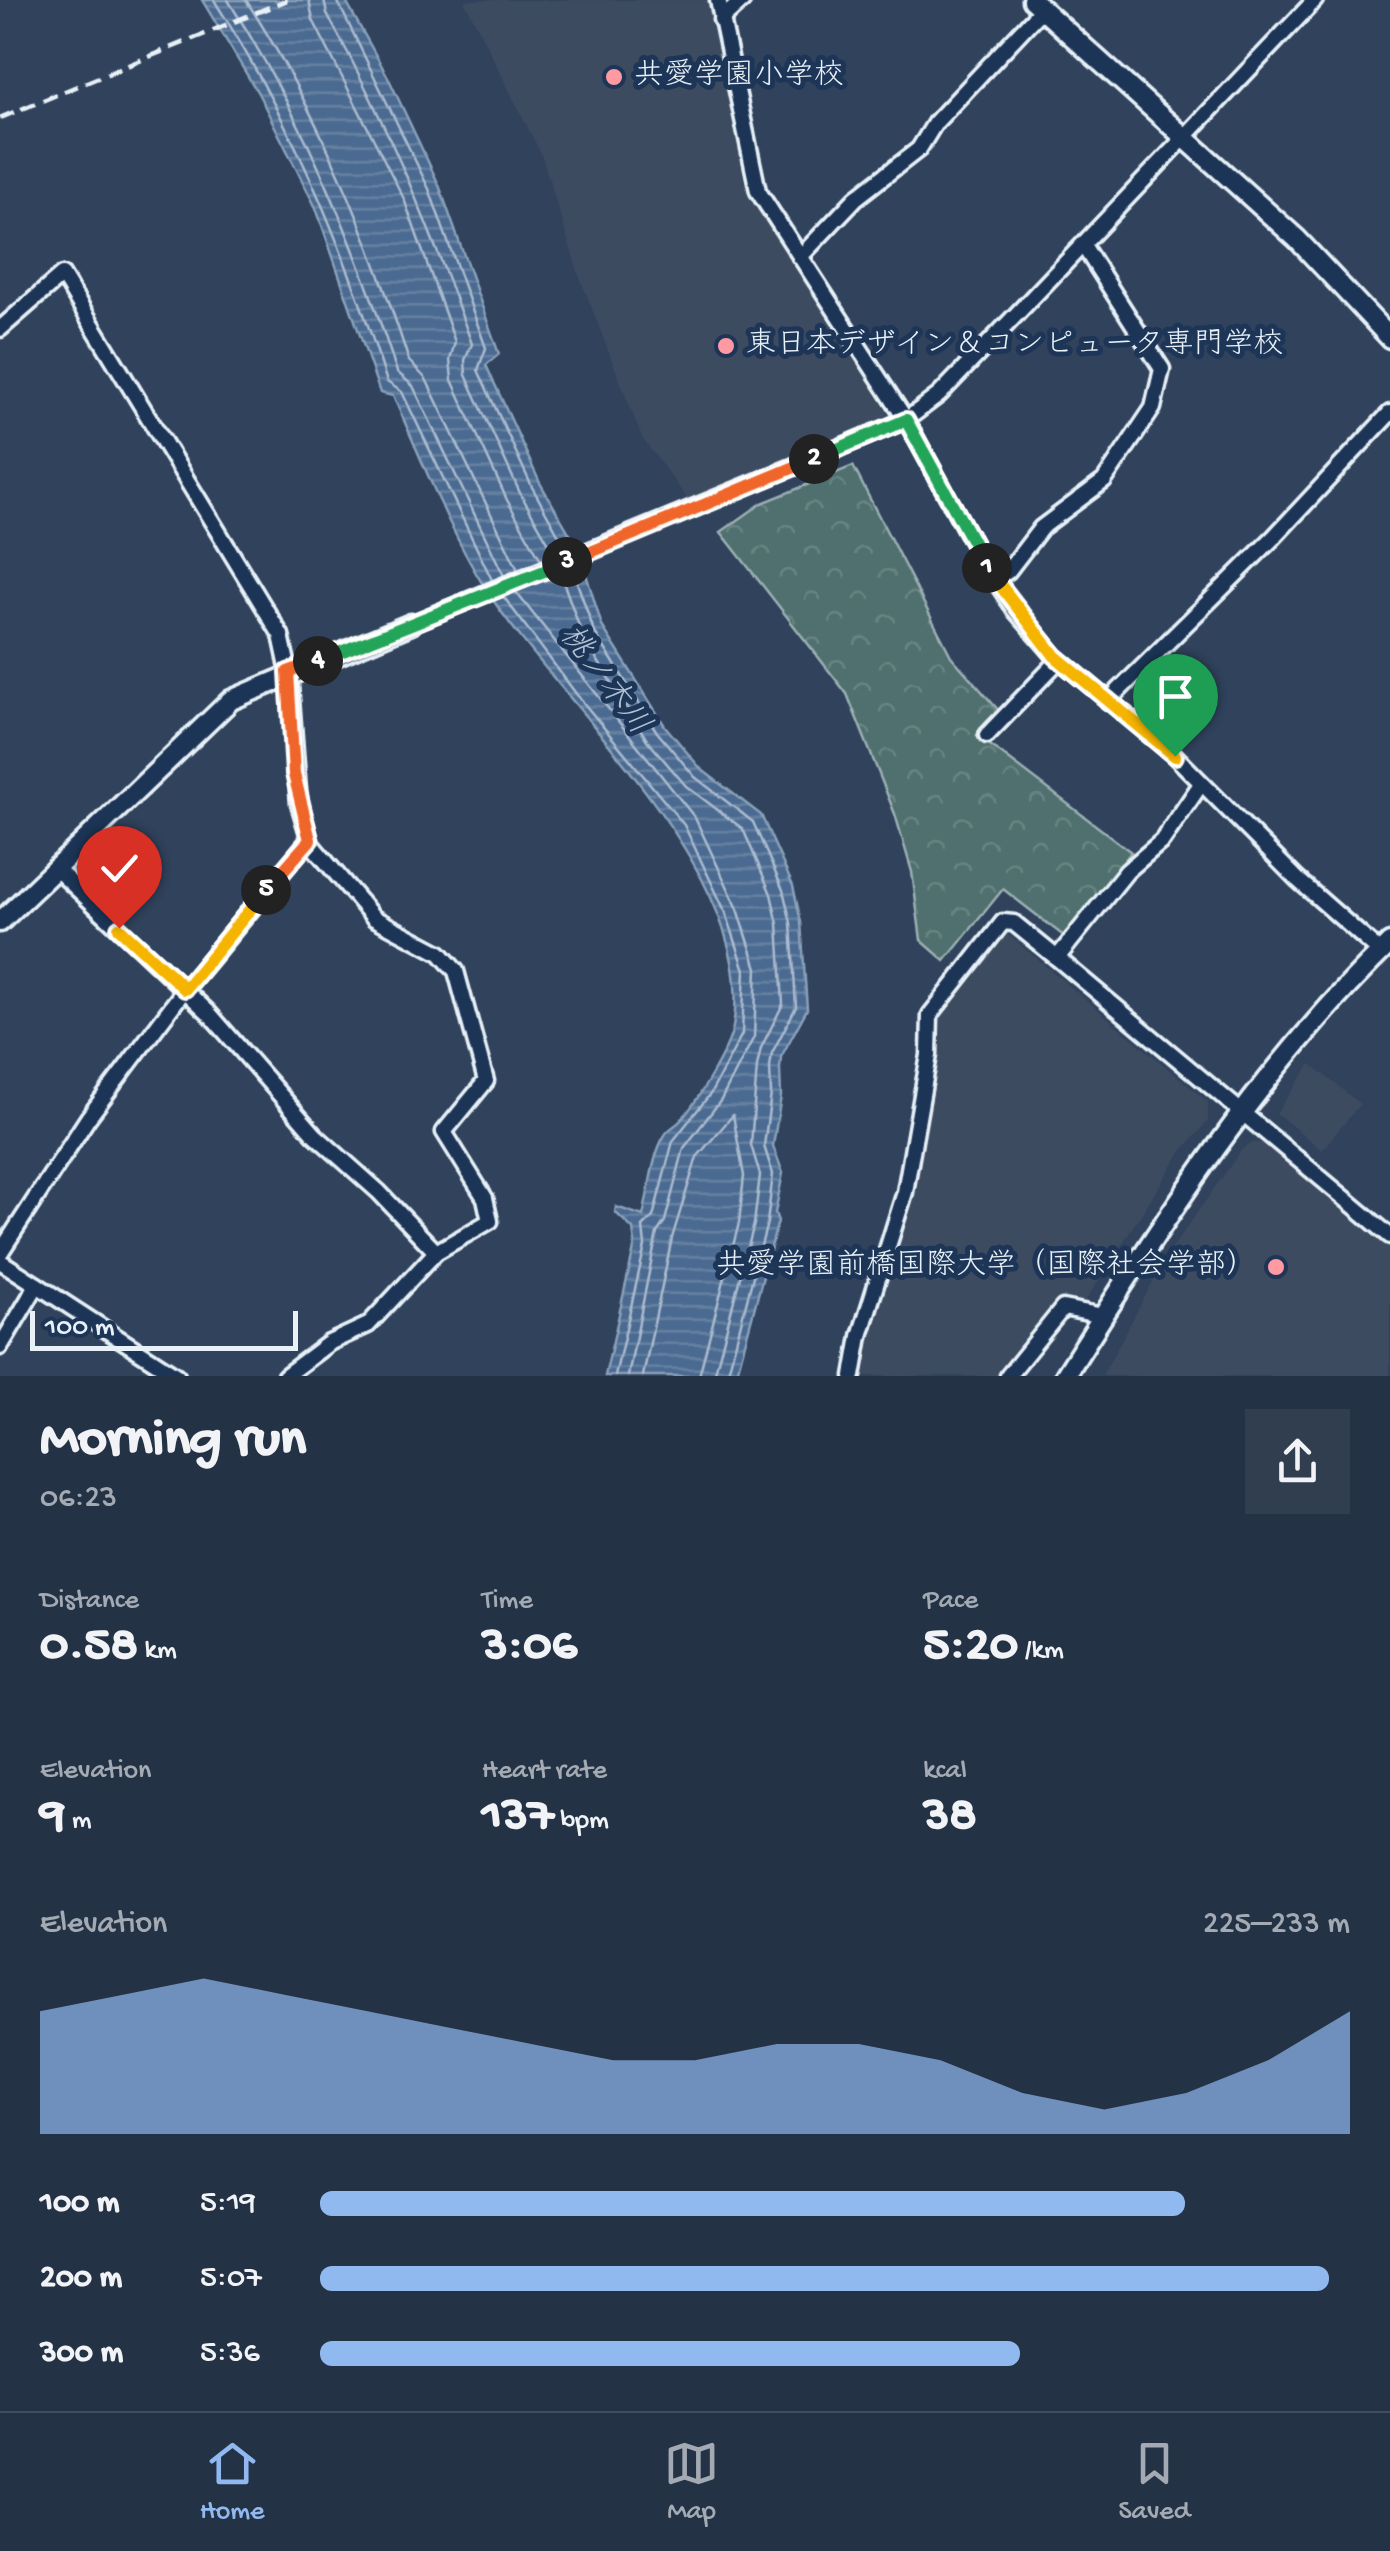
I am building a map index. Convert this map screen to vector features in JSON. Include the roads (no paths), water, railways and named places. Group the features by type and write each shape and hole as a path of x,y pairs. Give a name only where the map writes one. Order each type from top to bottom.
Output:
{"street":[{"path":"718,0 749,166 758,192 906,420 995,580 1034,635 1059,660 1175,756 1201,784 1385,948 1240,1112 1065,1376"},
{"path":"722,20 743,0"},
{"path":"0,922 230,700 288,672 666,522 906,420 938,395 1315,0"},
{"path":"800,256 856,198 918,148 1037,5 1296,239 1390,338"},
{"path":"995,580 1008,571 1041,528 1104,481 1153,408 1162,368 1083,245"},
{"path":"0,329 62,275 281,636 288,672 294,774 310,840 374,918 440,953 461,980 486,1081 444,1132 486,1198 490,1221 436,1252 379,1316 357,1332 329,1343 285,1376"},
{"path":"1108,701 1274,537 1390,413"},
{"path":"987,735 1059,660"},
{"path":"1058,958 1127,870 1162,841 1201,784"},
{"path":"0,1253 88,1118 185,989 310,840"},
{"path":"54,867 185,989 316,1135 380,1192 436,1252"},
{"path":"853,1376 860,1336 905,1192 929,1055 930,1015 1003,922 1014,923 1058,958 1390,1236"},
{"path":"0,1261 177,1376"},
{"path":"0,1347 37,1285"},
{"path":"1008,1376 1064,1308 1103,1316"}],"water":[{"name":"桃ノ木川","path":"202,0 345,0 388,77 439,185 499,354 486,365 540,483 578,548 602,626 665,726 701,769 761,815 793,886 801,922 807,1009 781,1057 781,1096 773,1146 783,1173 775,1213 778,1221 736,1376 605,1376 635,1244 633,1229 615,1212 616,1207 643,1216 661,1143 703,1088 733,1027 734,969 717,911 687,852 648,795 485,588 447,518 393,396 380,393 316,208 258,93"}],"railway":[{"path":"0,118 287,0"}],"place":[{"name":"共愛学園小学校","path":"614,77"},
{"name":"東日本デザイン＆コンピュータ専門学校","path":"726,346"},
{"name":"共愛学園前橋国際大学（国際社会学部）","path":"1276,1267"}]}
